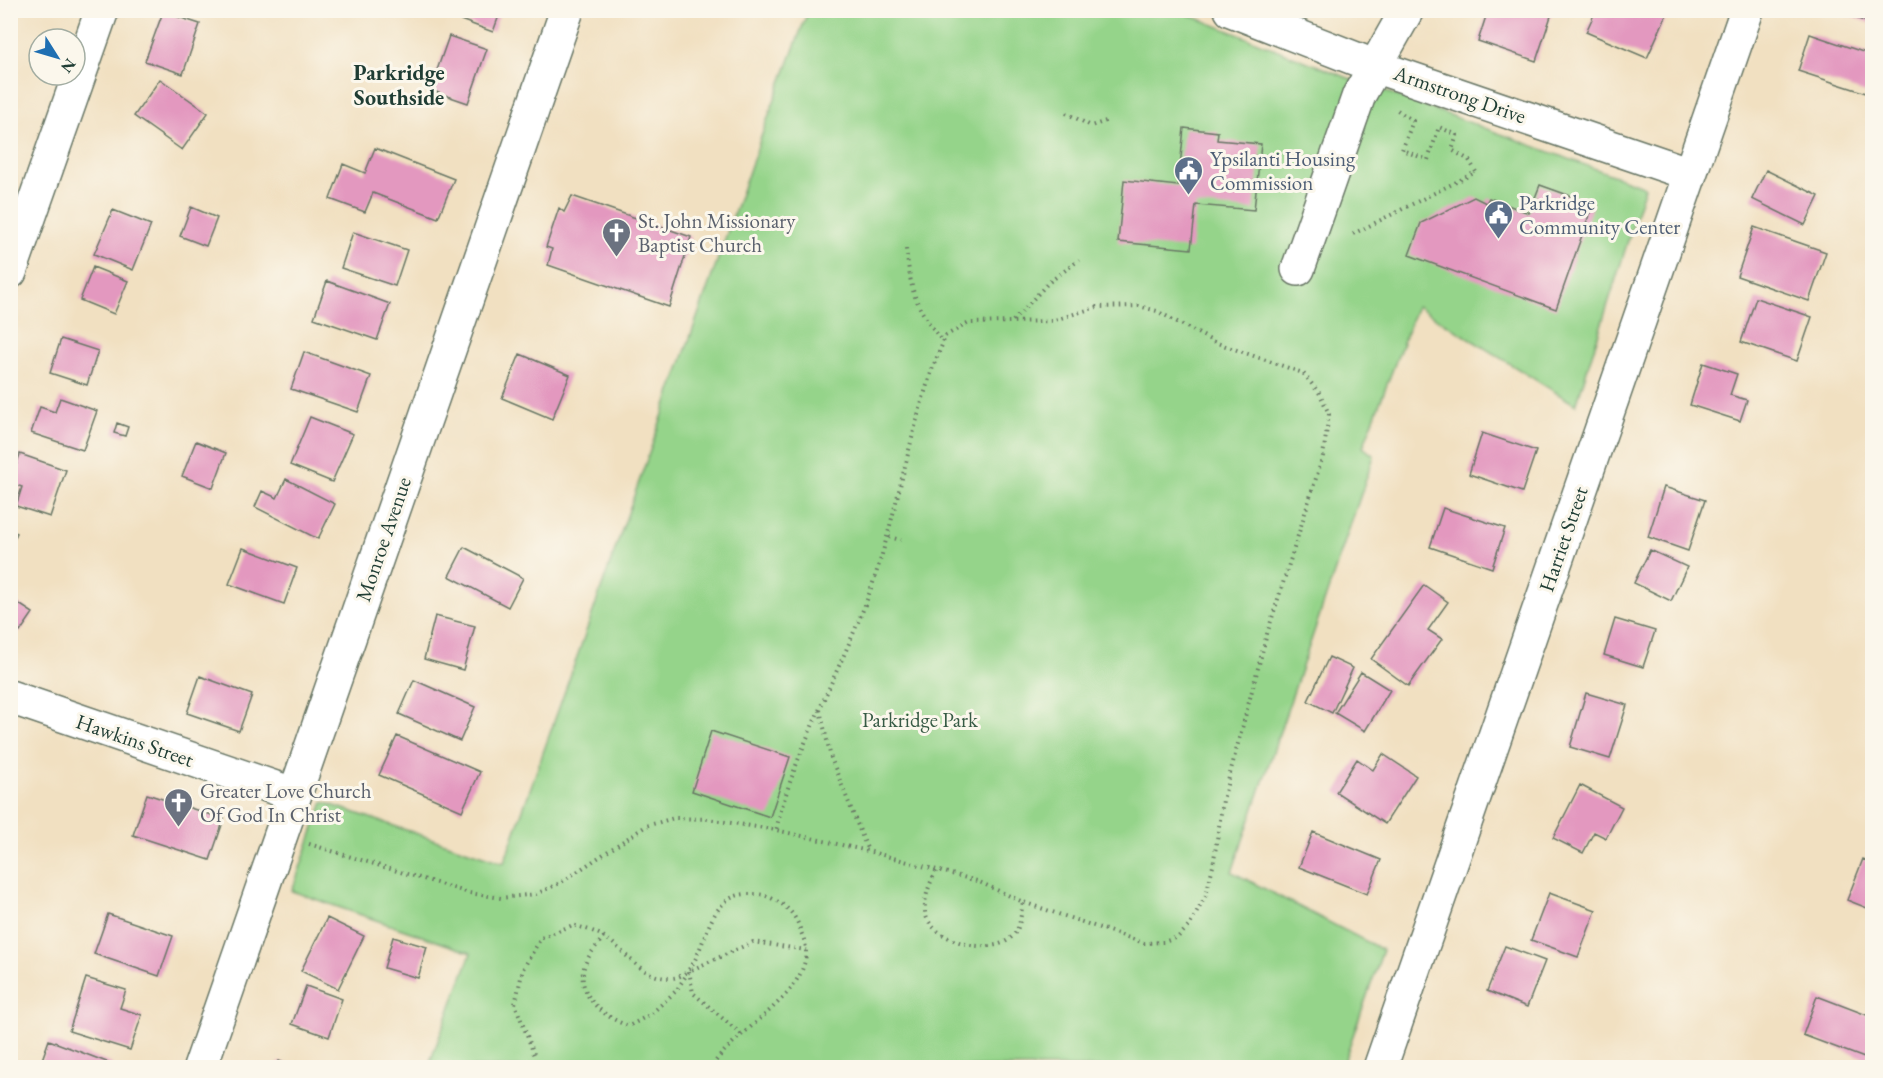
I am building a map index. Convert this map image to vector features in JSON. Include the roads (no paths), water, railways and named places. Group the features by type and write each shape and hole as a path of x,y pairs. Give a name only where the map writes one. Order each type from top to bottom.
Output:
{"street":[{"path":"10,272 102,10"},
{"name":"Monroe Avenue","path":"200,1068 293,794 567,10"},
{"name":"Armstrong Drive","path":"1231,10 1374,66 1690,174"},
{"path":"1298,269 1359,95 1407,10"},
{"name":"Harriet Street","path":"1380,1068 1747,10"},
{"name":"Hawkins Street","path":"10,697 293,794"}],"place":[{"name":"Ypsilanti Housing Commission","path":"1189,196"},
{"name":"Parkridge Community Center","path":"1498,240"},
{"name":"St. John Missionary Baptist Church","path":"617,258"},
{"name":"Greater Love Church Of God In Christ","path":"179,828"}],"district":[{"name":"Parkridge Southside","path":"399,84"}],"park label":[{"name":"Parkridge Park","path":"920,719"}]}
